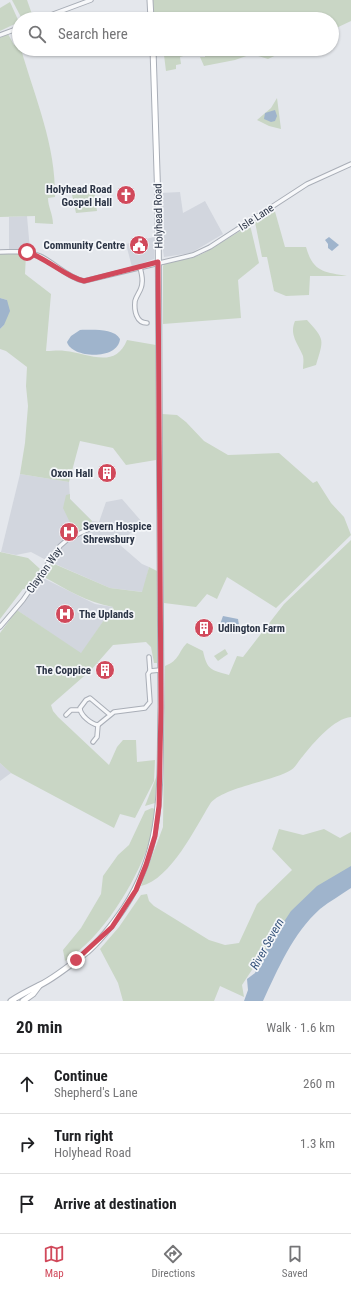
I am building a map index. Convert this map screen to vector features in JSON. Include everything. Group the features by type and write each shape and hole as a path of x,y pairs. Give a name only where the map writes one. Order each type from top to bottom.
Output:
{"main road":[{"path":"150,0 151,12"},
{"name":"Holyhead Road","path":"11,1001 31,988 39,985 87,952 112,927 136,890 155,836 159,806 160,670 158,262 153,56"},
{"name":"Holyhead Road","path":"23,1001 33,994 39,985"}],"street":[{"path":"59,12 91,0"},
{"path":"0,35 12,31"},
{"name":"Isle Lane","path":"0,252 27,252 40,256 76,278 84,281 158,262 193,255 210,247 307,184 351,164"},
{"path":"140,267 143,281 135,301 136,313 145,323 143,328"},
{"name":"Clayton Way","path":"0,627 23,600 65,541 97,525"},
{"path":"93,742 97,736 98,725 109,714 118,711 142,709 147,707 150,700 148,674 150,671 149,657"},
{"path":"150,671 160,670"},
{"path":"80,710 86,700 90,698 109,714"},
{"path":"66,715 71,710 80,710 88,719 98,725"}],"shaded area":[{"path":"180,192 183,213 205,201 223,234 191,253 164,257 160,228 160,193"},
{"path":"27,216 30,250 9,250 9,217"},
{"path":"154,237 154,259 132,267 126,244"},
{"name":"Severn Hospice Shrewsbury","path":"20,474 69,482 70,499 92,521 99,522 106,502 122,499 142,522 121,542 120,545 142,564 149,567 143,592 110,588 31,552 16,555 1,552"},
{"name":"The Uplands","path":"41,577 95,604 113,607 81,654 17,610"},
{"path":"0,763 11,773 0,781"}],"green space":[{"path":"12,0 27,0 31,12 18,12"},
{"path":"153,0 351,0 351,21 339,27 339,12 154,12"},
{"path":"10,2 14,12 12,12 12,25 0,31 0,8"},
{"path":"8,34 12,41 12,56 23,56 44,122 52,159 54,178 55,197 48,198 53,224 35,223 35,216 0,217 0,38"},
{"path":"164,56 183,56 180,57 181,64 176,65 176,69 166,71"},
{"path":"246,56 235,60 204,66 200,57"},
{"path":"258,56 274,56 268,59"},
{"path":"277,98 281,129 269,126 257,120 271,108"},
{"path":"94,190 97,211 76,213 72,195"},
{"path":"274,208 285,247 306,247 312,262 320,269 326,272 347,276 310,276 309,295 286,296 274,291 267,257 262,257 255,222"},
{"path":"250,225 259,263 238,280 241,318 163,324 163,266 165,263 192,258 204,253"},
{"path":"0,254 26,254 25,274 51,294 46,351 74,352 100,358 115,355 122,349 127,340 156,345 156,460 126,465 113,448 80,441 69,482 20,474 25,443 28,406 26,386 27,367 6,351 0,349 0,329 4,325 7,300 0,298"},
{"path":"307,320 320,336 321,345 316,365 303,369 303,356 295,339 293,326 295,321"},
{"path":"162,414 177,415 186,422 204,441 228,455 279,453 313,483 317,481 331,503 344,517 351,535 276,608 227,577 217,599 207,594 196,607 164,603"},
{"path":"70,494 70,499 92,521 90,525 75,533 63,508 66,495"},
{"path":"351,540 351,717 345,718 331,726 312,745 291,770 273,778 224,793 216,798 210,804 189,839 172,863 162,874 141,886 163,827 165,666 174,661 187,643 203,651 208,666 218,672 229,675 237,656 243,657 284,604"},
{"path":"0,552 28,558 40,569 29,588 23,589 0,619"},
{"path":"52,563 110,588 142,592 149,567 157,571 157,663 154,663 151,647 146,642 113,645 91,670 51,705 53,711 58,717 109,765 117,747 123,740 136,740 137,762 155,760 154,781 135,818 120,814 114,828 11,773 0,763 0,633 17,610 81,653 113,607 86,599 44,577"},
{"path":"225,649 228,654 218,661 214,656"},
{"path":"157,775 155,803 145,806"},
{"path":"152,808 155,809 149,843 143,859 126,892 116,909 92,939 65,961 63,950 81,928 101,894 103,876 118,855 129,845 145,811"},
{"path":"279,829 303,835 324,829 340,838 351,832 351,867 281,926 242,985 244,997 220,986 214,1001 123,1001 118,983 100,949 119,927 141,895 147,894 149,901 154,906 209,940 225,945 239,943 257,904 292,870 272,849"}],"water":[{"path":"275,110 277,116 275,121 271,122 264,119 265,113"},
{"path":"329,237 339,245 332,251 328,248 328,244 325,240"},
{"path":"0,298 7,300 10,311 4,325 0,329"},
{"path":"80,330 108,331 117,335 120,339 117,346 111,351 103,354 85,354 70,347 67,342 71,336"},
{"path":"223,616 238,619 239,625 232,634 219,627"},
{"path":"351,866 351,888 320,909 302,929 294,940 274,976 263,1001 244,1001 248,990 247,979 255,973 264,952 291,911 317,886"}],"place":[{"name":"Holyhead Road Gospel Hall","path":"126,195"},
{"name":"Community Centre","path":"139,245"},
{"name":"Oxon Hall","path":"107,473"},
{"name":"Severn Hospice Shrewsbury","path":"69,532"},
{"name":"The Uplands","path":"65,614"},
{"name":"Udlington Farm","path":"204,628"},
{"name":"The Coppice","path":"105,670"}],"route":[{"path":"27,252 40,256 79,280 84,281 158,262 161,567 161,724 159,806 155,836 136,890 112,927 87,952 76,960"}],"water label":[{"name":"River Severn","path":"267,944"}]}
